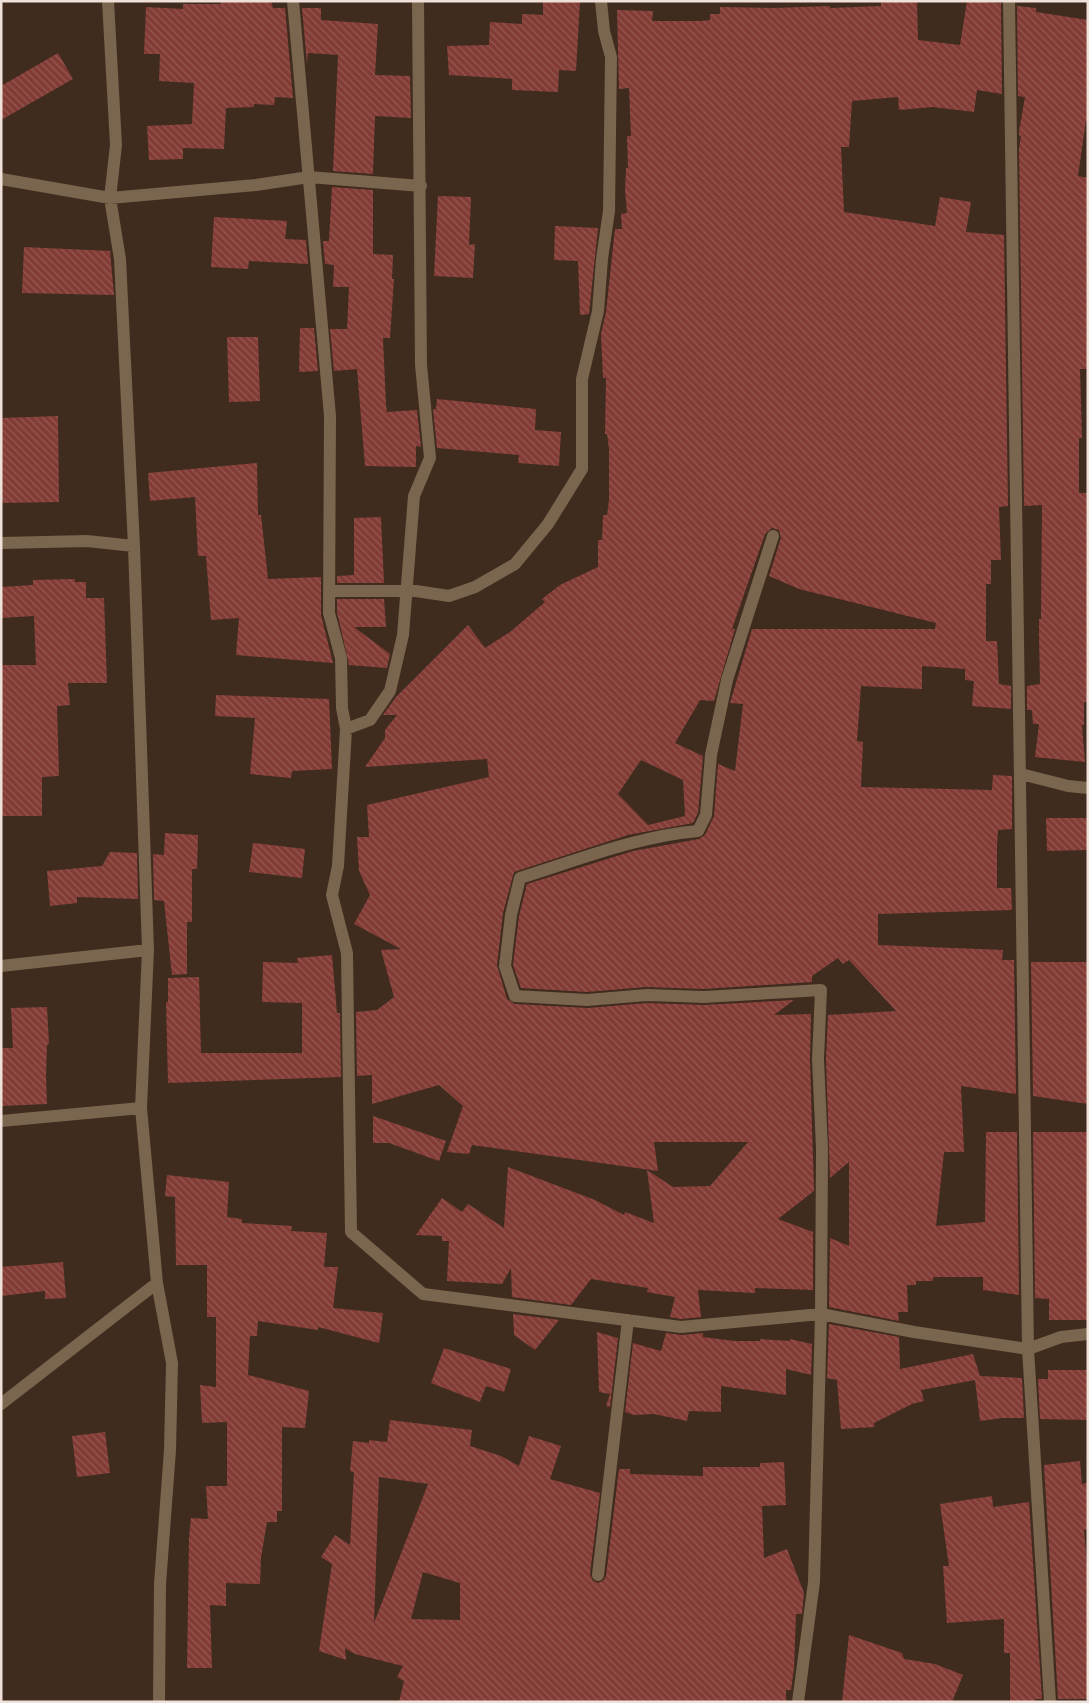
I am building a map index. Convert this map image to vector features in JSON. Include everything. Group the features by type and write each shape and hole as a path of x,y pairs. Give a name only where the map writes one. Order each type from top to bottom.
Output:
{"street":[{"path":"108,1 116,145 110,198 120,259 134,546 148,950 141,1108 157,1282 172,1363 170,1450 160,1584 159,1702"},
{"path":"293,1 330,416 329,613 341,658 342,708 346,729 338,866 332,895 347,953 351,1232 423,1294 681,1327 821,1314 914,1332 1028,1349 1061,1337 1088,1334"},
{"path":"346,729 370,720 390,691 403,635 414,496 430,458 421,365 418,1"},
{"path":"329,590 406,592 449,596 475,587 515,564 548,524 582,469 582,379 598,311 602,259 609,212 611,57 604,31 601,1"},
{"path":"1009,1 1028,1349 1050,1702"},
{"path":"1,179 110,198 309,177 421,186"},
{"path":"773,536 727,680 711,755 706,815 698,831 679,833 610,850 520,878 512,915 505,966 515,996 587,1000 647,995 704,996 821,990 818,1059 822,1149 821,1314 814,1582 798,1701"},
{"path":"1,543 87,541 134,546"},
{"path":"1021,774 1068,786 1088,788"},
{"path":"1,966 148,950"},
{"path":"1,1121 141,1108"},
{"path":"1,1404 157,1282"},
{"path":"598,1575 628,1320"}],"building":[{"path":"221,1 271,1 273,8 285,8 293,98 275,97 274,105 254,104 254,107 226,108 224,149 183,148 183,159 149,160 147,126 192,124 194,83 159,81 160,54 144,54 146,7 183,9 183,4 221,4"},
{"path":"543,1 580,1 576,71 559,70 558,92 512,90 512,79 449,75 447,46 489,45 490,22 522,24 522,14 543,15"},
{"path":"881,1 917,1 918,40 960,45 967,1 1001,3 1002,94 977,90 974,112 933,107 899,110 898,97 852,101 849,147 841,147 844,212 935,226 940,197 971,202 966,232 1004,235 1008,506 999,507 1001,560 991,560 991,584 986,584 986,641 997,641 999,684 1011,686 1011,709 972,706 974,681 965,680 965,669 922,666 922,689 861,686 857,741 863,742 861,787 992,790 993,775 1012,776 1012,829 998,830 997,888 1011,888 1012,910 878,914 878,945 1003,950 1002,960 1014,960 1016,1094 961,1086 964,1152 944,1152 936,1226 985,1222 986,1132 1017,1132 1019,1295 983,1290 983,1277 933,1277 933,1281 916,1281 916,1285 907,1285 908,1312 898,1312 899,1321 829,1307 830,1238 849,1246 849,1162 830,1178 826,1059 828,1015 896,1011 849,960 843,964 838,958 812,976 812,982 704,989 646,987 587,992 521,988 513,965 519,916 527,884 633,851 699,839 705,835 714,816 718,764 735,771 743,704 730,703 752,629 935,629 936,623 799,589 769,576 781,538 779,530 772,528 765,534 732,629 735,629 714,701 700,700 675,743 703,756 698,813 693,823 628,835 514,872 503,913 497,965 507,999 515,1004 588,1008 647,1003 704,1005 794,1000 774,1015 811,1014 810,1059 814,1191 778,1219 813,1232 813,1290 755,1288 755,1293 698,1290 701,1317 681,1319 670,1317 675,1297 647,1292 648,1288 591,1279 571,1305 512,1297 511,1268 502,1284 447,1281 449,1241 442,1241 442,1236 416,1235 442,1198 462,1212 468,1204 504,1228 508,1167 595,1200 624,1215 625,1212 654,1223 647,1170 673,1187 710,1186 748,1142 654,1142 658,1171 472,1145 469,1154 447,1152 463,1106 439,1085 372,1104 372,1075 357,1076 356,1012 377,1010 394,997 381,950 401,949 354,924 370,895 359,871 357,837 369,837 367,805 489,777 487,759 365,767 385,738 385,730 397,715 383,715 396,697 468,625 485,648 510,632 545,602 542,599 560,585 598,567 598,540 602,540 603,515 607,515 609,500 609,449 607,434 605,434 606,378 603,378 601,334 606,312 615,229 622,229 621,214 627,213 625,190 626,168 628,168 627,136 631,136 629,88 619,89 617,10 653,11 652,21 701,21 710,20 710,14 720,14 720,7 830,6 830,8 881,6","holes":["641,760 683,780 685,816 648,825 618,794"]},
{"path":"1017,6 1036,8 1036,12 1088,20 1088,122 1086,121 1078,176 1088,178 1088,369 1080,369 1082,438 1079,438 1079,493 1088,493 1088,702 1084,702 1084,725 1082,725 1085,762 1035,757 1039,724 1033,724 1032,710 1027,710 1027,686 1040,684 1039,619 1041,619 1042,505 1024,506 1019,149 1021,136 1019,131 1025,97 1018,96"},
{"path":"302,8 321,8 321,20 378,24 375,75 410,76 411,118 375,116 373,174 333,171 338,55 308,53 307,63"},
{"path":"58,53 73,79 1,120 1,86"},
{"path":"332,187 373,190 373,254 393,255 392,279 394,279 390,338 383,338 386,404 387,412 417,410 421,447 416,446 416,467 365,466 357,369 334,371 330,329 347,329 349,287 333,287 334,265 325,264 323,241 329,241"},
{"path":"438,196 471,197 469,245 475,244 473,278 434,276"},
{"path":"214,217 287,221 285,239 306,240 308,264 249,261 248,269 211,267"},
{"path":"555,226 598,228 589,314 580,315 578,261 554,260"},
{"path":"24,247 110,251 114,295 22,293"},
{"path":"300,328 314,328 318,371 299,372"},
{"path":"227,337 258,337 260,401 229,402"},
{"path":"437,399 536,409 535,430 561,432 559,466 518,463 519,455 437,448 433,409 436,409"},
{"path":"58,416 59,502 1,503 1,418"},
{"path":"257,463 258,515 261,515 268,579 321,577 321,615 333,663 236,655 239,618 211,620 206,556 198,556 195,497 150,501 148,473"},
{"path":"381,517 384,583 337,583 337,576 354,575 354,518"},
{"path":"75,579 75,582 86,582 86,598 104,598 107,683 68,683 70,705 57,706 59,776 42,777 42,816 1,816 1,665 36,665 34,616 1,618 1,587 33,585 33,580"},
{"path":"337,599 384,599 386,627 354,627 390,654 387,668 349,665 337,612"},
{"path":"216,695 329,699 332,769 292,771 291,778 250,774 255,718 215,716"},
{"path":"1046,818 1088,818 1088,850 1047,851"},
{"path":"165,833 198,835 197,869 192,869 192,922 187,922 187,974 172,975 164,901 154,900 153,854 164,855"},
{"path":"253,843 305,849 302,878 249,872"},
{"path":"110,852 137,853 138,899 77,897 77,903 50,906 47,871 102,866"},
{"path":"332,955 337,1013 340,1013 341,1077 168,1083 166,1002 168,1002 168,978 199,977 201,1053 302,1053 302,1003 262,1002 263,962 298,963 297,958"},
{"path":"1031,962 1088,962 1088,1104 1033,1096"},
{"path":"47,1007 49,1044 47,1045 47,1104 1,1106 1,1048 13,1048 11,1008"},
{"path":"373,1116 446,1141 439,1161 389,1143 373,1143"},
{"path":"1033,1132 1088,1132 1088,1320 1049,1320 1049,1299 1035,1298"},
{"path":"167,1175 229,1182 227,1217 242,1219 242,1223 292,1226 291,1231 327,1233 324,1267 338,1267 333,1308 383,1313 379,1343 318,1327 318,1330 258,1321 257,1336 250,1336 248,1375 309,1391 305,1428 282,1427 282,1511 277,1511 277,1522 267,1522 261,1558 260,1584 226,1583 226,1606 210,1605 212,1668 187,1668 189,1538 191,1518 208,1519 206,1486 227,1486 227,1422 202,1423 200,1385 216,1387 216,1317 207,1317 207,1265 176,1265 175,1197 165,1196"},
{"path":"63,1262 66,1298 45,1299 45,1291 1,1296 1,1267"},
{"path":"513,1314 559,1320 535,1350 514,1335"},
{"path":"829,1324 899,1337 900,1369 973,1354 980,1376 1022,1378 1024,1418 980,1421 975,1380 921,1390 924,1401 912,1404 874,1423 874,1427 841,1429 837,1380 827,1378"},
{"path":"597,1332 618,1338 610,1407 606,1406 610,1394 599,1392"},
{"path":"666,1333 682,1335 703,1333 703,1337 734,1341 760,1341 760,1339 790,1341 790,1339 812,1344 811,1375 786,1369 786,1395 721,1386 721,1412 689,1411 687,1421 654,1414 634,1415 625,1412 633,1343 661,1351"},
{"path":"444,1348 511,1369 504,1392 486,1386 480,1402 431,1383"},
{"path":"1048,1370 1088,1370 1088,1420 1040,1419 1038,1379 1048,1379"},
{"path":"390,1420 472,1430 470,1446 501,1456 519,1466 529,1436 561,1446 550,1479 600,1493 590,1574 593,1581 598,1583 604,1580 606,1576 619,1469 630,1469 630,1474 703,1476 703,1467 760,1467 760,1463 784,1462 786,1505 762,1506 764,1558 787,1549 804,1593 802,1614 796,1614 794,1668 791,1690 786,1690 786,1702 399,1702 404,1681 397,1677 403,1666 355,1654 345,1648 346,1660 319,1651 332,1564 321,1557 335,1535 350,1545 354,1472 350,1471 353,1441 369,1443 369,1440 387,1442","holes":["379,1477 428,1484 374,1623","423,1572 460,1583 460,1620 411,1619"]},
{"path":"105,1432 110,1473 77,1477 72,1436"},
{"path":"1080,1461 1082,1484 1088,1483 1088,1529 1084,1530 1088,1575 1088,1699 1058,1699 1044,1465"},
{"path":"992,1496 993,1507 1029,1502 1042,1699 1035,1699 1035,1702 1010,1702 1010,1653 1004,1653 1004,1619 947,1623 943,1566 949,1566 940,1504"},
{"path":"849,1635 902,1653 904,1659 935,1664 963,1675 952,1702 842,1702"}]}
